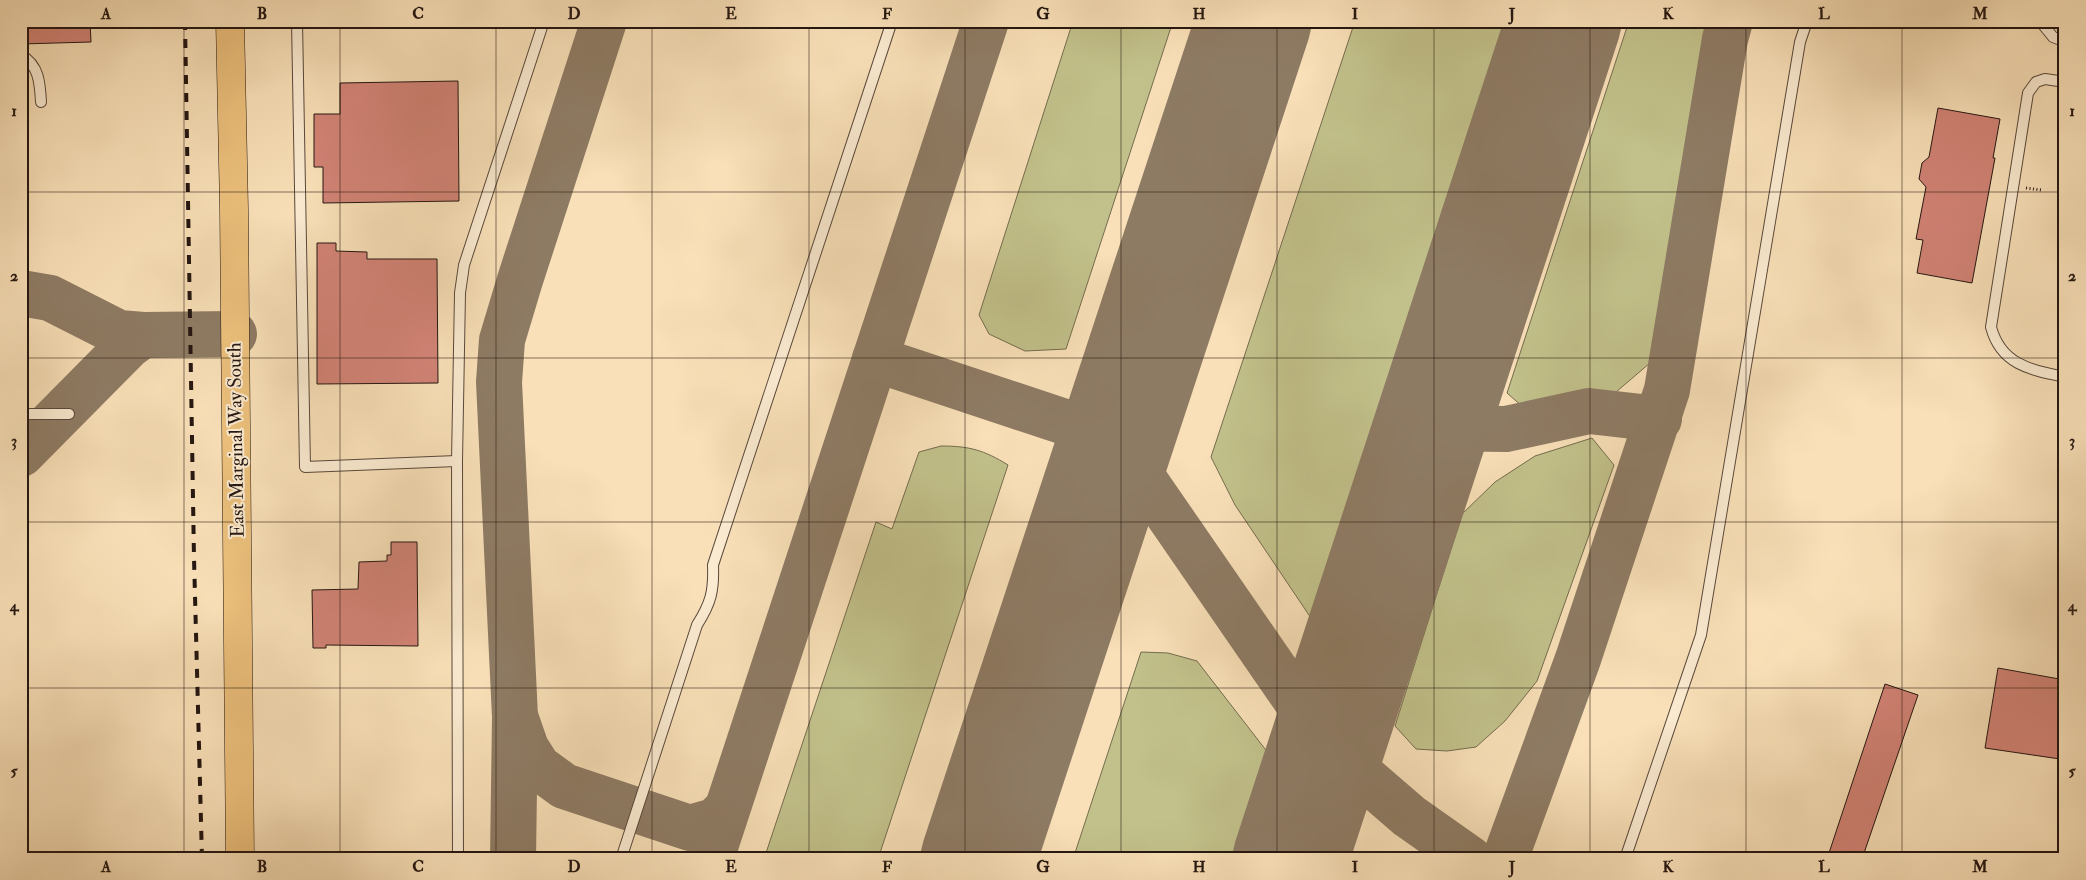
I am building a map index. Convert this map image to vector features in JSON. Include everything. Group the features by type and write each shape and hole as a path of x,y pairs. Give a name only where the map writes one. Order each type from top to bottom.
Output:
{"main road":[{"name":"East Marginal Way South","path":"230,21 234,209 240,859"}],"lane":[{"path":"297,21 305,467 457,461"},
{"path":"458,859 457,461 460,293 464,265 544,21"},
{"path":"621,859 697,625 706,610 712,594 714,586 712,564 892,21"},
{"path":"1625,859 1701,635 1800,42 1807,21"},
{"path":"2040,21 2053,37 2063,41"},
{"path":"21,54 30,60 36,70 40,85 41,102"},
{"path":"2065,82 2045,79 2036,82 2028,93 1991,327 1994,339 2001,349 2015,362 2028,369 2065,377"},
{"path":"21,414 69,414"}],"path":[{"path":"2025,188 2041,190"}],"shaded area":[{"path":"1073,21 1173,21 1066,349 1025,351 989,334 979,315"},
{"path":"1355,21 1510,21 1315,624 1235,505 1211,457"},
{"path":"1629,21 1708,21 1660,327 1650,363 1616,392 1549,406 1523,407 1507,393"},
{"path":"1592,438 1614,465 1537,681 1505,721 1476,747 1447,751 1416,749 1395,726 1462,514 1495,482 1535,456"},
{"path":"941,446 976,450 1008,465 878,859 764,859 876,522 892,529 919,452"},
{"path":"1141,652 1168,653 1197,661 1272,758 1239,859 1073,859"}],"building":[{"path":"21,21 90,21 91,42 21,44"},
{"path":"458,81 459,201 323,203 323,167 314,167 314,114 340,114 340,83"},
{"path":"1938,108 2000,119 1993,158 1995,158 1972,283 1917,273 1923,240 1916,239 1926,187 1919,179 1922,163 1929,157"},
{"path":"317,243 336,243 336,251 367,252 367,259 437,259 438,383 317,384"},
{"path":"391,542 417,542 418,646 326,645 326,648 313,648 312,590 358,589 359,562 387,561 387,555 391,555"},
{"path":"1998,668 2065,680 2065,729 2060,759 1985,748"},
{"path":"1885,684 1918,695 1862,859 1827,859"}],"taxiway":[{"path":"513,859 515,717 499,382 502,340 604,21"},
{"path":"711,859 986,21"},
{"path":"1505,859 1578,659 1667,390 1725,39 1730,21"},
{"path":"21,293 50,298 119,333 143,335"},
{"path":"21,454 128,346 143,335 234,334"},
{"path":"875,359 1116,439 1327,745 1409,816 1470,859"},
{"path":"1430,428 1506,429 1589,411 1659,419"},
{"path":"516,719 526,748 538,767 564,786 690,828 715,821 727,809"}],"runway":[{"path":"978,859 1254,21"},
{"path":"1290,859 1564,21"}],"railway":[{"path":"185,21 194,558 202,859"}]}
